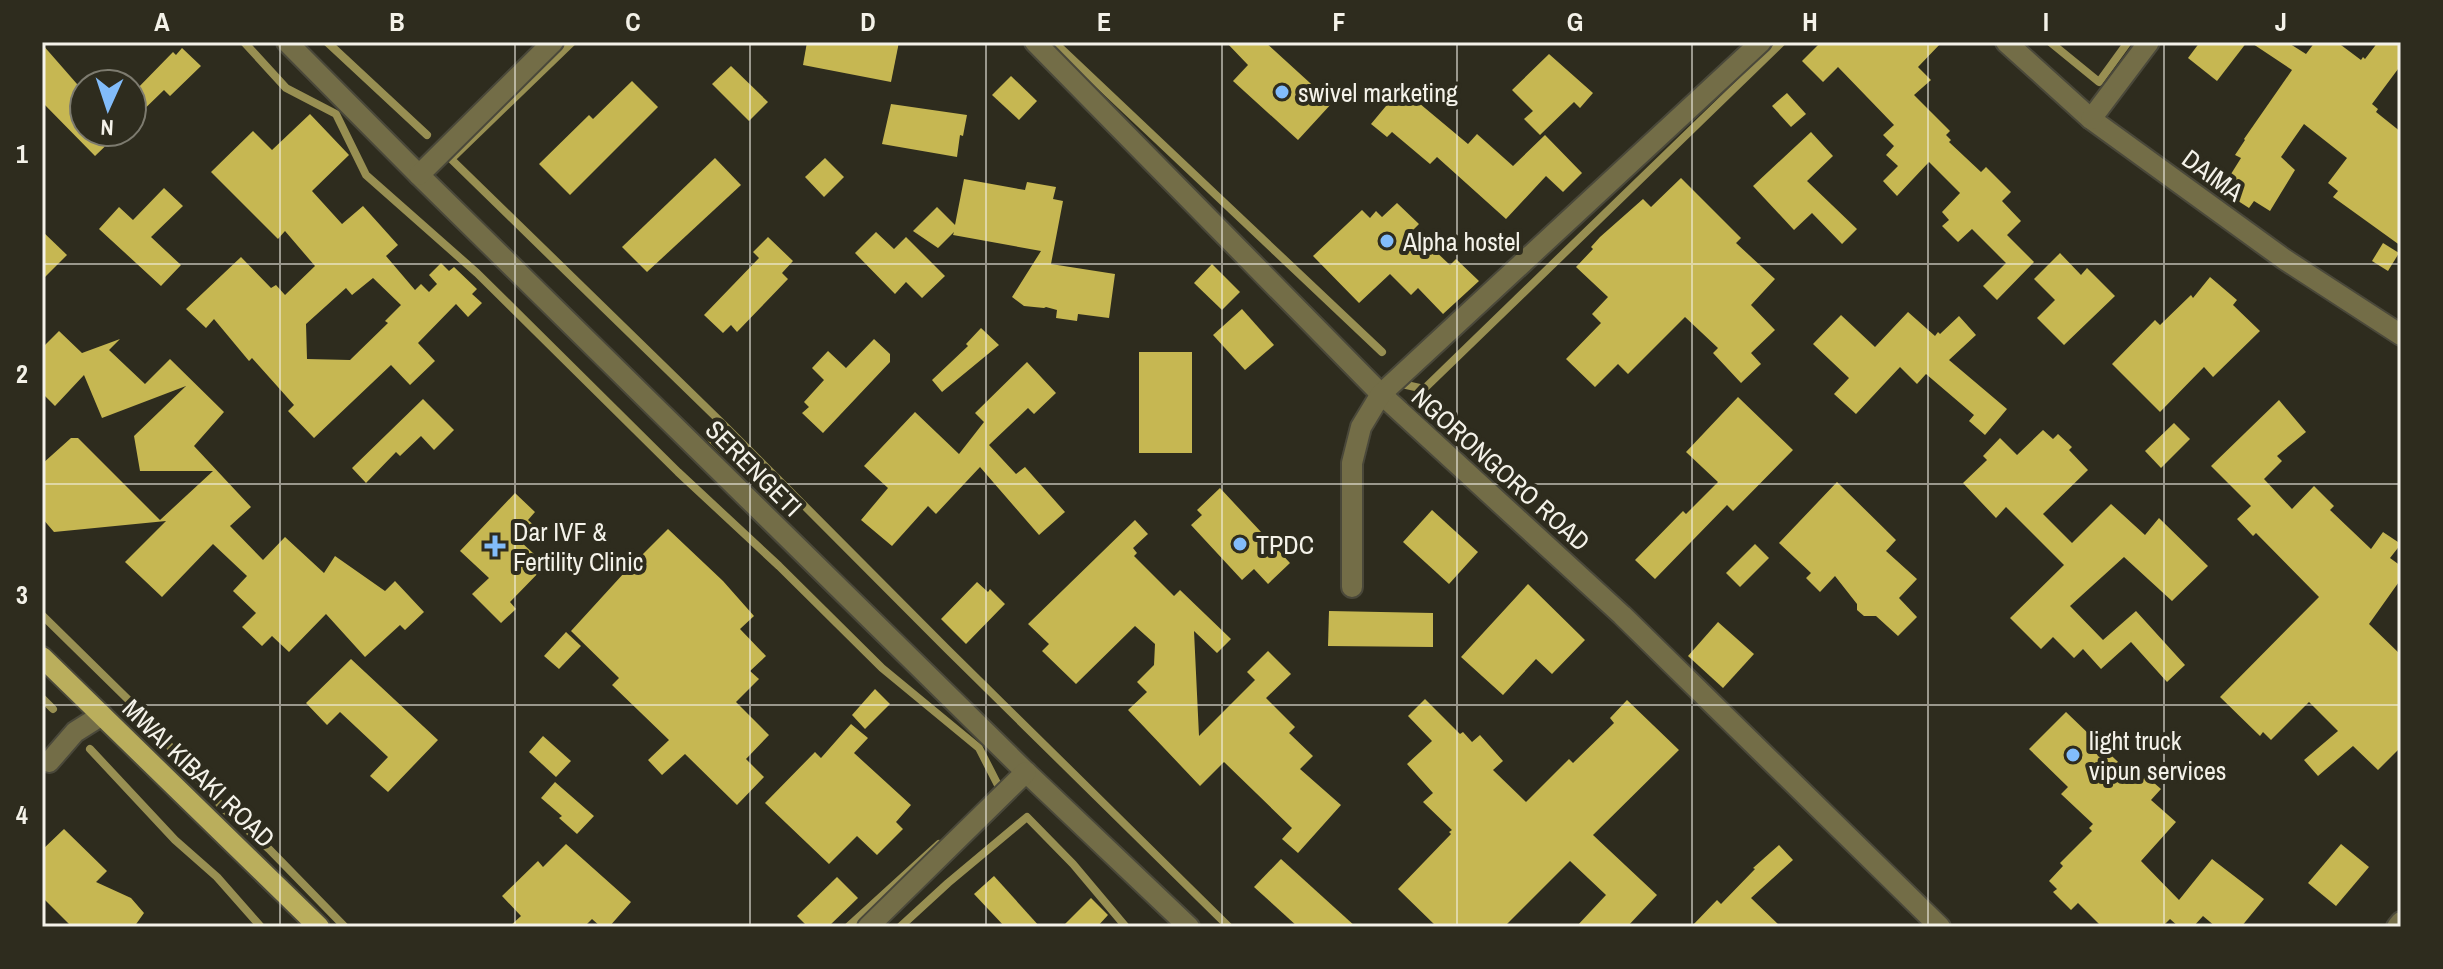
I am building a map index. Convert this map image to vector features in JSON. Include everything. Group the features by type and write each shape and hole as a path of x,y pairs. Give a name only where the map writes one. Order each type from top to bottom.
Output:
{"main road":[{"name":"MWAI KIBAKI ROAD","path":"42,657 319,927"}],"street":[{"name":"SERENGETI","path":"287,42 1026,772 1189,927"},
{"path":"419,175 553,42"},
{"name":"NGORONGORO ROAD","path":"1035,42 1381,394 1622,615 1940,927"},
{"path":"1352,587 1352,463 1361,427 1381,394 1761,42"},
{"name":"DAIMA","path":"2006,42 2091,119 2284,259 2401,335"},
{"path":"2091,119 2149,42"},
{"path":"49,762 75,732 102,715"},
{"path":"868,927 1026,772"},
{"path":"2397,927 2401,922"}],"building":[{"path":"807,42 899,42 891,82 803,65"},
{"name":"swivel marketing","path":"1226,42 1265,42 1332,103 1298,140 1233,81 1248,65"},
{"path":"1821,42 1942,42 1918,67 1931,80 1914,95 1950,131 1946,135 1951,140 1949,142 1981,172 1986,167 2011,192 2002,201 2021,221 2007,235 2034,262 1997,300 1983,286 2006,263 1972,229 1958,242 1942,226 1949,220 1942,212 1960,193 1929,162 1897,196 1883,181 1898,166 1886,155 1894,146 1883,135 1894,125 1838,67 1823,82 1802,61"},
{"path":"2200,42 2247,42 2217,81 2188,58"},
{"path":"2250,42 2287,42 2306,54 2315,42 2337,42 2361,60 2378,42 2401,42 2401,65 2372,104 2378,109 2376,112 2401,132 2401,246 2333,197 2338,191 2328,183 2347,158 2304,124 2281,157 2295,170 2270,211 2254,201 2249,208 2221,190 2241,158 2235,155 2244,139 2292,70"},
{"path":"42,44 68,74 68,128 42,102"},
{"path":"182,48 201,66 170,96 164,90 148,106 148,78 173,52 176,55"},
{"path":"1549,54 1593,93 1580,108 1574,102 1540,135 1524,119 1533,111 1512,90"},
{"path":"731,66 768,102 749,121 712,84"},
{"path":"1011,76 1037,101 1019,120 992,95"},
{"path":"632,81 658,107 570,195 539,164 589,115 593,119"},
{"path":"1401,88 1468,144 1477,134 1513,166 1545,135 1582,173 1563,192 1546,176 1506,219 1437,157 1430,164 1392,132 1387,137 1371,124"},
{"path":"1787,93 1806,114 1791,127 1772,106"},
{"path":"891,104 967,115 957,157 882,144"},
{"path":"310,114 349,155 312,191 342,224 363,206 398,245 386,256 415,290 421,284 429,292 437,284 429,275 441,263 449,271 454,267 477,289 472,294 482,303 468,317 456,304 418,343 435,361 410,385 391,365 314,438 288,411 294,405 252,358 249,361 214,319 206,328 186,309 241,257 271,288 276,285 285,295 315,266 285,231 278,239 211,172 253,131 272,150","holes":["373,278 401,305 385,321 388,323 350,360 307,359 306,324 346,288 352,295"]},
{"path":"1811,132 1833,156 1807,181 1857,229 1842,244 1812,213 1794,230 1753,186"},
{"path":"87,148 103,148 95,156"},
{"path":"715,158 741,185 647,272 622,247"},
{"path":"825,158 844,177 824,197 805,177"},
{"path":"1681,178 1741,238 1736,243 1775,279 1751,305 1775,330 1751,353 1761,364 1741,383 1713,353 1718,348 1685,317 1628,374 1618,364 1595,387 1566,359 1601,323 1592,314 1608,297 1576,267 1600,237 1643,199 1651,207"},
{"path":"964,179 1025,190 1027,182 1056,187 1053,199 1063,201 1051,264 1115,274 1109,318 1078,314 1077,321 1056,318 1057,310 1024,306 1012,297 1041,251 953,235 954,232 938,248 913,231 937,207 955,225"},
{"path":"164,188 183,206 151,237 181,265 161,286 99,229 119,207 133,220"},
{"path":"1397,203 1419,224 1413,230 1450,265 1456,259 1479,281 1443,314 1418,288 1411,295 1390,274 1359,303 1313,256 1362,210 1370,218 1376,211 1382,217"},
{"path":"42,231 67,255 42,280"},
{"path":"876,232 894,249 906,237 945,276 922,298 906,282 895,294 855,253"},
{"path":"768,237 793,261 782,273 788,279 737,332 731,325 723,333 704,315 759,258 753,252"},
{"path":"2383,243 2399,253 2388,271 2372,261"},
{"path":"2060,253 2081,275 2087,268 2115,296 2064,345 2037,318 2055,300 2034,279"},
{"path":"1212,264 1240,292 1222,310 1194,283"},
{"path":"2210,277 2237,300 2233,305 2260,331 2213,377 2204,367 2160,412 2112,364 2155,320 2160,325 2191,295 2193,298"},
{"path":"1242,309 1274,345 1245,370 1213,335"},
{"path":"1908,312 1935,336 1959,316 1976,335 1949,360 2007,409 1985,435 1969,421 1974,415 1926,374 1917,384 1900,367 1856,414 1834,394 1849,378 1813,344 1841,315 1875,347"},
{"path":"981,328 999,345 942,392 932,380 968,346 966,344"},
{"path":"59,331 82,353 120,339 109,350 145,384 170,359 224,412 194,446 251,507 230,526 263,560 285,537 324,573 335,556 385,591 395,581 424,612 405,630 400,625 365,657 326,614 289,652 272,636 262,646 242,627 256,613 233,591 247,576 213,544 162,597 125,562 166,521 54,532 42,518 42,464 71,438 78,438 160,520 213,471 140,471 134,436 186,386 102,418 84,375 55,406 42,393 42,348"},
{"path":"874,339 890,354 890,362 823,433 802,413 809,407 804,402 824,380 812,368 828,351 846,368"},
{"path":"1139,352 1192,352 1192,453 1139,453"},
{"path":"1027,362 1056,393 1034,414 1028,408 989,445 1016,474 1025,467 1065,512 1039,535 980,467 936,514 928,506 892,546 861,520 888,488 864,466 915,412 959,454 984,422 975,413"},
{"path":"1738,397 1793,450 1733,511 1727,505 1655,579 1635,560 1683,511 1686,514 1718,482 1686,452"},
{"path":"423,399 454,430 434,450 421,436 400,456 396,452 366,483 352,468"},
{"path":"2279,400 2306,432 2277,456 2282,461 2264,479 2292,509 2314,486 2334,506 2330,510 2371,549 2383,532 2401,544 2390,558 2401,566 2401,579 2369,624 2401,655 2401,747 2378,770 2353,746 2318,776 2304,760 2338,731 2309,702 2271,740 2263,732 2260,736 2220,697 2319,597 2256,533 2253,536 2237,519 2251,506 2211,466"},
{"path":"2174,423 2190,439 2161,468 2145,451"},
{"path":"720,426 732,444 720,453 705,438"},
{"path":"2043,430 2053,439 2058,434 2072,447 2069,450 2088,470 2043,514 2072,543 2111,504 2145,535 2159,518 2208,566 2172,601 2124,557 2070,606 2103,640 2136,611 2185,665 2167,682 2131,642 2101,669 2083,649 2074,658 2053,637 2041,649 2010,618 2064,565 2006,507 1996,518 1963,483 1987,460 1983,456 2000,438 2017,455"},
{"path":"1837,482 1896,540 1886,551 1917,579 1899,598 1917,617 1898,636 1876,616 1864,616 1857,610 1857,604 1835,576 1820,592 1806,578 1811,573 1779,543"},
{"name":"TPDC","path":"1220,488 1290,563 1268,584 1254,569 1242,580 1191,525 1202,515 1197,510"},
{"name":"Dar IVF & Fertility Clinic","path":"515,493 535,512 528,520 536,527 521,542 546,565 510,602 516,609 501,623 472,594 489,578 460,551"},
{"path":"1432,510 1478,552 1449,584 1403,542"},
{"path":"1135,520 1148,534 1133,548 1137,553 1134,556 1174,596 1180,590 1231,639 1217,653 1194,631 1199,736 1255,680 1247,672 1268,651 1291,674 1266,698 1295,727 1289,733 1313,756 1300,769 1341,805 1298,853 1282,839 1292,828 1224,762 1200,786 1128,710 1147,692 1137,682 1154,665 1155,644 1135,626 1076,684 1042,651 1049,644 1028,624"},
{"path":"668,529 723,581 754,616 740,629 766,656 750,671 759,679 736,702 769,735 746,759 764,777 737,805 685,754 662,775 648,760 669,740 612,685 619,678 571,631"},
{"path":"1755,544 1769,558 1740,587 1726,573"},
{"path":"977,582 988,592 990,589 1005,604 966,644 941,619"},
{"path":"1528,584 1585,640 1552,674 1536,659 1503,695 1461,657"},
{"path":"1329,611 1433,613 1433,647 1328,646"},
{"path":"1718,622 1754,654 1723,688 1688,656"},
{"path":"566,632 581,646 559,669 544,656"},
{"path":"351,659 438,740 388,792 370,776 388,757 340,712 327,725 306,703"},
{"path":"875,689 890,704 865,729 852,715"},
{"path":"1425,699 1472,742 1480,735 1503,761 1493,770 1526,802 1569,759 1573,763 1614,723 1610,718 1627,700 1679,750 1593,835 1657,895 1627,927 1576,927 1606,895 1570,861 1504,927 1437,927 1398,889 1452,830 1423,802 1433,793 1407,764 1432,741 1408,716"},
{"path":"2066,712 2140,783 2146,776 2161,789 2151,800 2176,822 2141,861 2179,900 2212,859 2264,899 2241,927 2216,927 2203,916 2193,927 2179,927 2170,919 2162,927 2102,927 2078,903 2071,910 2053,892 2057,889 2049,881 2063,866 2060,863 2092,831 2089,828 2093,824 2061,794 2068,787 2029,749"},
{"path":"851,724 868,738 854,753 911,805 896,822 903,829 877,855 857,836 829,864 765,803 815,752 821,758"},
{"path":"543,736 571,761 556,777 529,752"},
{"path":"555,782 594,816 577,834 541,798"},
{"path":"64,829 107,871 96,882 131,898 144,913 134,927 72,927 42,897 42,850"},
{"path":"566,844 631,902 609,927 601,927 592,919 584,927 509,927 521,916 502,896 538,861 543,867"},
{"path":"2341,844 2369,867 2336,906 2308,883"},
{"path":"1779,845 1793,860 1751,898 1781,927 1691,927 1717,900 1721,904 1753,868"},
{"path":"1281,859 1356,927 1298,927 1254,887"},
{"path":"994,876 1040,927 1005,927 974,894"},
{"path":"837,877 858,898 828,927 808,927 797,916"},
{"path":"1091,898 1108,915 1097,927 1062,927"}],"waterway":[{"path":"244,42 286,88 336,114 366,175 477,273 882,668 979,748 1001,791"},
{"path":"327,42 427,135"},
{"path":"572,42 451,159 724,425 1229,927"},
{"path":"1054,42 1382,352"},
{"path":"1402,384 1424,389 1782,42"},
{"path":"2050,42 2099,82 2128,42"},
{"path":"42,615 152,723 226,811 269,849 345,927"},
{"path":"42,698 53,709"},
{"path":"90,749 175,840 217,877 261,927"},
{"path":"900,927 1027,817 1073,864 1126,927"},
{"path":"848,927 939,844"}],"place":[{"name":"swivel marketing","path":"1282,92"},
{"name":"Alpha hostel","path":"1387,241"},
{"name":"TPDC","path":"1240,544"},
{"name":"Dar IVF & Fertility Clinic","path":"495,546"},
{"name":"light truck vipun services","path":"2073,755"}]}
